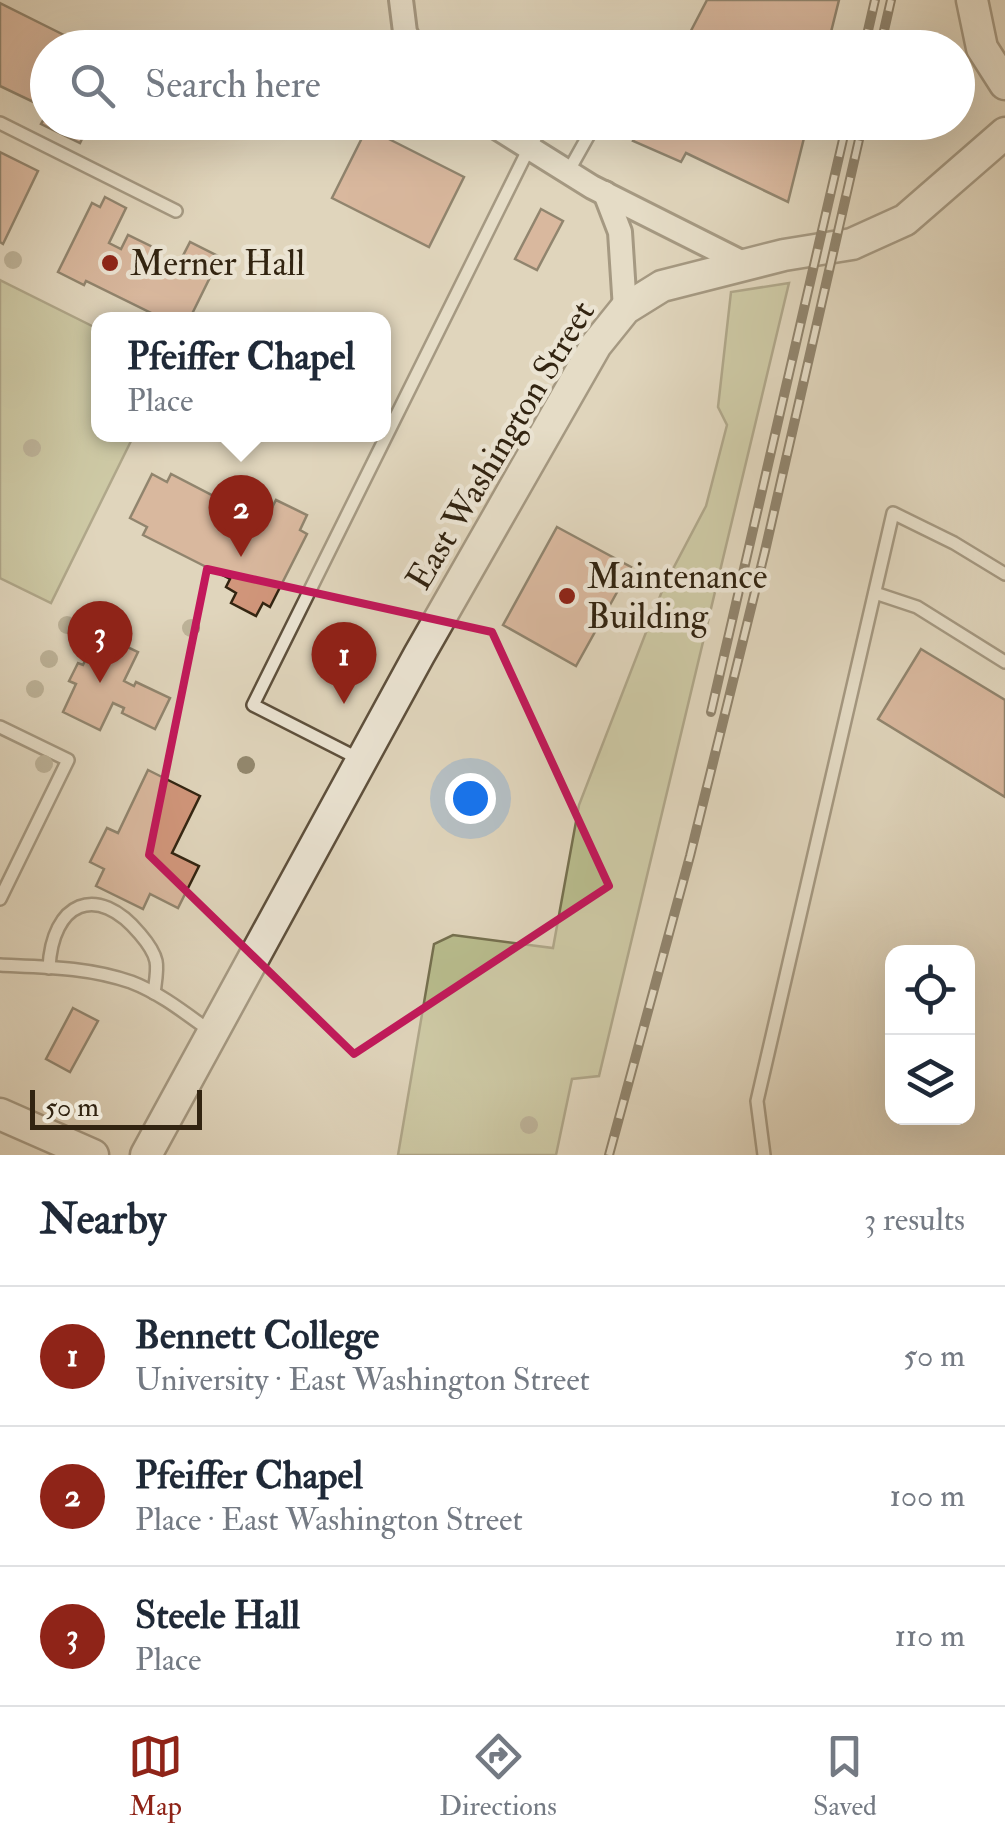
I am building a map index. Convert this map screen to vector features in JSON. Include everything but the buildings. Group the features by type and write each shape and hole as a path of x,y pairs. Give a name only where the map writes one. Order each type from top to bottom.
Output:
{"street":[{"path":"400,0 405,30"},
{"path":"972,0 982,48 1005,84"},
{"name":"East Washington Street","path":"146,1155 361,760 596,344 625,309 662,286 744,264 852,244 905,220 1005,133"},
{"path":"516,140 605,193 744,264"},
{"path":"605,193 620,232 625,309"},
{"path":"0,1114 93,1155"}],"lane":[{"path":"0,123 30,138"},
{"path":"34,140 176,211"},
{"path":"391,427 534,140"},
{"path":"568,172 586,140"},
{"path":"361,760 254,704 384,442"},
{"path":"764,1155 757,1101 893,513 1005,574"},
{"path":"875,593 916,607 1005,662"},
{"path":"0,727 68,760 0,899"},
{"path":"49,968 50,940 70,910 85,904 104,907 130,921 146,940 157,962 154,994"},
{"path":"0,965 90,970 133,982 214,1033"}],"highlighted area":[{"path":"207,569 492,632 609,886 354,1054 149,855"}],"green space":[{"path":"0,280 91,326 91,442 131,442 51,603 0,578"},
{"path":"789,283 599,1076 572,1079 556,1155 398,1155 434,944 453,935 553,948 579,805 664,586 706,506 727,425 718,407 731,292"}],"railway":[{"path":"868,30 875,0"},
{"path":"884,30 891,0"},
{"path":"711,712 843,140"},
{"path":"609,1155 690,856 859,140"}],"place":[{"name":"Merner Hall","path":"110,263"},
{"name":"Pfeiffer Chapel","path":"241,557"},
{"name":"Maintenance Building","path":"567,596"},
{"name":"Steele Hall","path":"100,683"},
{"name":"Bennett College","path":"344,704"}]}
